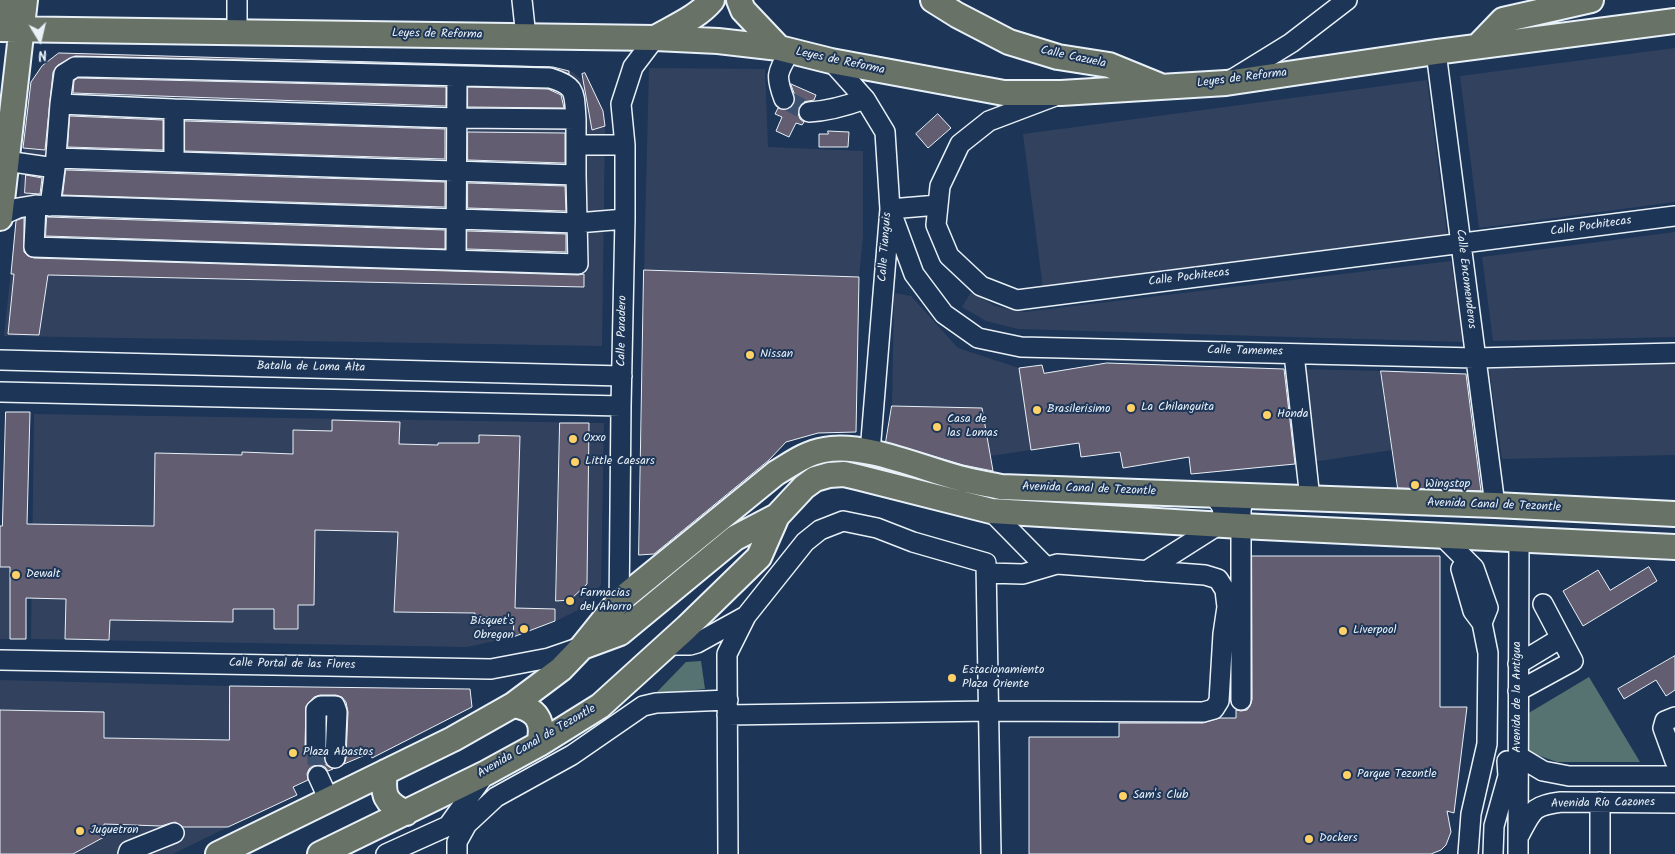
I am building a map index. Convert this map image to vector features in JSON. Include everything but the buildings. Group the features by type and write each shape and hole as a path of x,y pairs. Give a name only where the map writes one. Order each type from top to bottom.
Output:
{"main road":[{"path":"0,217 6,161 7,28 3,0"},
{"path":"7,28 25,0"},
{"path":"655,38 689,19 712,0"},
{"path":"738,0 743,10 784,50"},
{"name":"Calle Cazuela","path":"932,0 1009,42 1058,57 1109,65 1162,87"},
{"path":"1478,46 1503,20 1590,0"},
{"name":"Leyes de Reforma","path":"7,28 655,38 718,41 784,50 830,61 1004,93 1061,94 1226,83 1478,46 1675,21"},
{"name":"Avenida Canal de Tezontle","path":"218,854 453,739 513,704 560,669 582,647 619,601 776,473 801,457 824,450 844,448 870,452 960,479 1001,487 1675,514"},
{"name":"Avenida Canal de Tezontle","path":"320,854 486,773 539,744 600,706 668,645 759,557 777,516 804,487 829,475 844,474 990,511 1675,547"},
{"name":"Avenida Canal de Tezontle","path":"582,647 620,633 735,538 777,516"},
{"path":"513,704 525,706 540,721 542,735 539,744"},
{"path":"385,772 383,786 386,797 390,804 406,813"}],"street":[{"path":"237,0 237,31"},
{"path":"522,0 526,37"},
{"path":"1226,83 1291,43 1347,0"},
{"name":"Calle Paradero","path":"620,633 621,406 626,219 625,145 621,104 633,67 655,38"},
{"path":"784,50 777,82 784,99"},
{"name":"Calle Encomenderos","path":"1436,52 1495,506"},
{"name":"Calle Tianguis","path":"830,61 865,99 885,132 890,208 870,452"},
{"path":"75,68 550,78 564,82 574,93 578,264 34,247 55,163 60,104 64,74 75,68"},
{"path":"456,260 457,76"},
{"name":"Calle Pochitecas","path":"1061,94 989,121 960,144 940,186 936,225 949,256 980,286 1017,300 1675,216"},
{"path":"809,112 845,107 865,99"},
{"path":"60,104 456,118 576,119"},
{"path":"174,109 174,162"},
{"path":"576,145 625,145"},
{"path":"6,161 55,163 174,162 576,175"},
{"path":"0,217 18,208 43,206 577,223 626,219"},
{"path":"890,208 938,206"},
{"name":"Calle Tamemes","path":"890,208 914,274 944,314 978,338 1021,347 1476,358 1675,353"},
{"path":"1294,354 1310,499"},
{"name":"Batalla de Loma Alta","path":"0,360 622,376"},
{"path":"0,392 621,406"},
{"path":"1212,495 1223,507 1223,513 1231,525"},
{"path":"1241,700 1231,525 1242,503 1249,496"},
{"path":"990,511 1046,567"},
{"path":"728,854 727,654 746,616 805,542 820,530 843,521 877,528 913,542 986,563 991,854"},
{"path":"1146,571 1231,525"},
{"path":"1441,535 1474,568 1485,616 1488,653 1487,816 1490,852"},
{"name":"Avenida de la Antigua","path":"1518,845 1519,539"},
{"path":"457,854 457,842 467,824 496,797 572,755 643,706 656,703 727,708 1203,712 1214,709 1219,701 1226,606 1225,590 1218,579 1205,575 1057,564 1023,574 987,573"},
{"path":"1468,854 1508,776 1507,597 1519,567"},
{"path":"1518,691 1573,661 1543,604"},
{"path":"668,645 690,645 697,643 746,616"},
{"path":"1518,664 1561,638"},
{"name":"Calle Portal de las Flores","path":"0,660 491,669 549,658 582,647"},
{"path":"316,746 316,710 321,706 335,706 337,712 336,758"},
{"path":"1675,718 1665,721 1664,728 1675,761"},
{"path":"1518,756 1543,771 1569,776 1675,776"},
{"path":"386,854 448,826 486,773"},
{"path":"318,776 329,800"},
{"name":"Avenida Río Cazones","path":"1518,845 1531,812 1546,804 1561,802 1675,803"},
{"path":"1600,802 1600,854"},
{"path":"128,854 130,851 174,833"}],"shaded area":[{"path":"1675,48 1675,202 1479,228 1460,76"},
{"path":"59,53 553,67 573,72 593,90 603,111 605,126 602,346 4,336 31,82 42,66"},
{"path":"649,68 765,69 768,147 863,151 863,237 859,277 644,270"},
{"path":"1427,80 1447,234 1043,288 1023,134"},
{"path":"1675,232 1675,337 1493,341 1482,257"},
{"path":"1451,261 1463,342 1018,329 986,321 962,307 971,292 995,306 1024,312"},
{"path":"894,293 911,296 958,348 1019,368 1031,450 990,456 982,408 892,406"},
{"path":"1675,364 1675,455 1502,459 1489,369"},
{"path":"1302,369 1381,371 1392,450 1313,462"},
{"path":"34,414 604,423 601,585 580,609 556,621 555,609 515,608 513,637 467,647 31,639"},
{"path":"0,526 27,526 27,640 0,639"},
{"path":"0,680 230,686 226,828 173,854 0,854"}],"green space":[{"path":"701,661 705,689 655,694 686,662"},
{"path":"1589,677 1640,762 1557,762 1526,751 1527,714"}],"tunnel":[{"path":"784,99 809,112"},
{"path":"316,746 318,776"}],"place":[{"name":"Nissan","path":"750,355"},
{"name":"La Chilanguita","path":"1131,408"},
{"name":"Brasilerisimo","path":"1037,410"},
{"name":"Honda","path":"1267,415"},
{"name":"Casa de las Lomas","path":"937,427"},
{"name":"Oxxo","path":"573,439"},
{"name":"Little Caesars","path":"575,462"},
{"name":"Wingstop","path":"1415,485"},
{"name":"Dewalt","path":"16,575"},
{"name":"Farmacias del Ahorro","path":"570,601"},
{"name":"Bisquet's Obregon","path":"524,629"},
{"name":"Liverpool","path":"1343,631"},
{"name":"Estacionamiento Plaza Oriente","path":"952,678"},
{"name":"Plaza Abastos","path":"293,753"},
{"name":"Parque Tezontle","path":"1347,775"},
{"name":"Sam's Club","path":"1123,796"},
{"name":"Juguetron","path":"80,831"},
{"name":"Dockers","path":"1309,839"}]}
